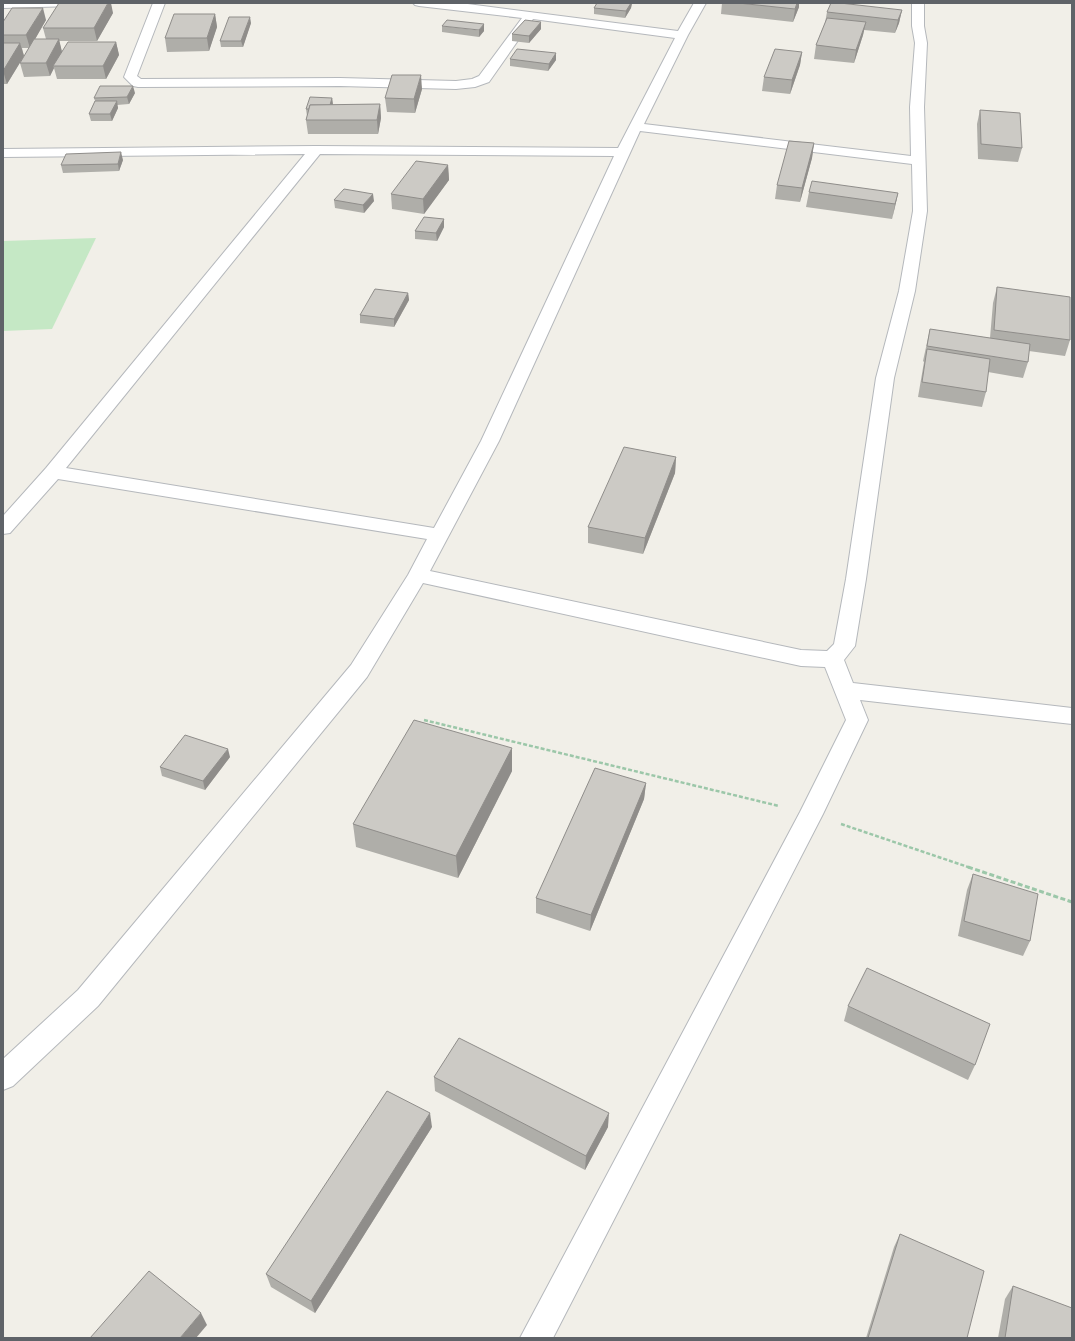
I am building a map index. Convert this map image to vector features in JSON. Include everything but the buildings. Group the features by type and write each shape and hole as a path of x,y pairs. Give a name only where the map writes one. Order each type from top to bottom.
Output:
{"street":[{"path":"3,5 75,3"},
{"path":"159,3 130,77 138,84 340,82 456,85 475,83 484,79 530,16"},
{"path":"419,3 457,4 530,16 682,35"},
{"path":"3,1077 88,998 359,671 418,575 490,441 623,152 637,127 682,35 700,3"},
{"path":"833,659 844,646 856,580 885,378 908,291 920,211 917,107 921,43 918,26 918,3"},
{"path":"637,127 918,161"},
{"path":"3,153 316,150 623,152"},
{"path":"3,528 53,472 316,150"},
{"path":"53,472 440,535"},
{"path":"418,575 801,658 833,659"},
{"path":"536,1338 811,814 856,720 833,659"},
{"path":"845,690 1072,716"}],"path":[{"path":"424,720 811,814 1072,902"}],"green space":[{"path":"96,238 52,329 3,331 3,241"}]}
